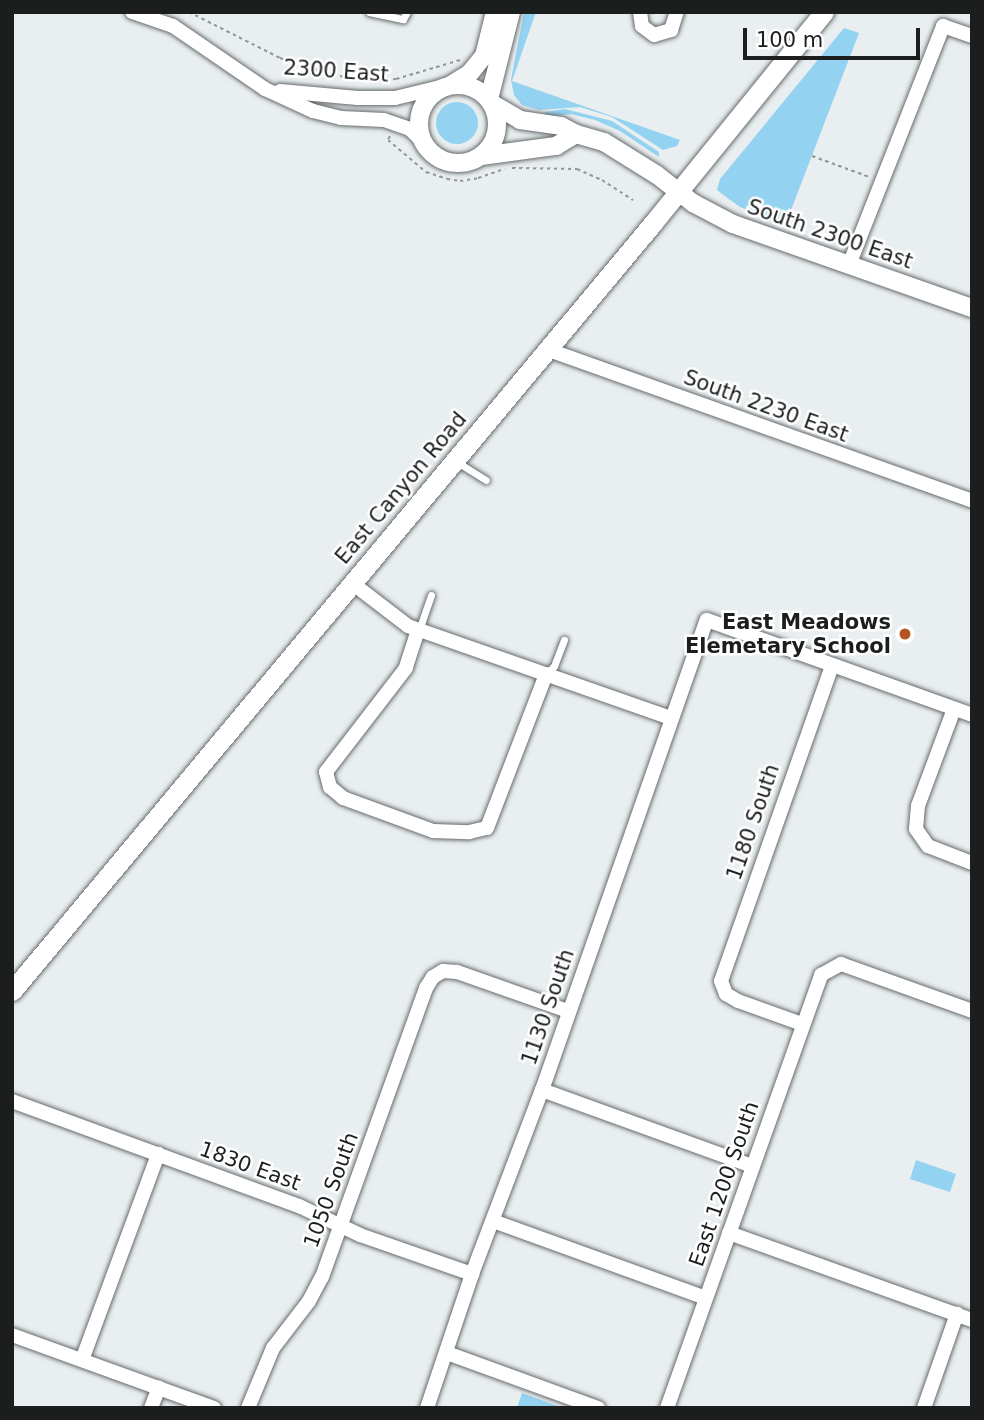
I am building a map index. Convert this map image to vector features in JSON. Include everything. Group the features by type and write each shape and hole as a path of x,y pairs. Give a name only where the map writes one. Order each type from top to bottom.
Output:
{"main road":[{"name":"East Canyon Road","path":"12,991 679,192 824,12"}],"street":[{"name":"2300 East","path":"132,12 173,19 265,89 313,111 341,118 384,120 410,129 422,141"},
{"path":"495,12 484,56 470,73 435,92 421,109 419,131 422,141 429,150 448,162 471,161 481,156 556,146 576,134"},
{"path":"481,156 493,141 496,132 490,101 511,12"},
{"path":"640,12 642,26 654,35 671,30 677,12"},
{"path":"849,265 943,26 972,36"},
{"name":"2300 East","path":"265,89 358,98 395,98 448,86"},
{"path":"448,86 472,87 520,120 561,126 576,134 604,142 679,192"},
{"name":"South 2300 East","path":"679,192 733,224 972,308"},
{"name":"South 2230 East","path":"546,349 972,501"},
{"path":"352,583 408,626 670,718"},
{"name":"1130 South","path":"427,1408 472,1274 542,1090 706,620 832,665"},
{"path":"418,630 406,668 326,772 330,787 343,799 433,831 469,832 487,828 546,674"},
{"path":"832,665 972,715"},
{"name":"1180 South","path":"802,1024 726,994 721,981 723,968 832,665"},
{"path":"954,709 918,806 916,829 928,846 972,863"},
{"name":"East 1200 South","path":"667,1408 821,975 841,964 972,1011"},
{"name":"1050 South","path":"248,1408 273,1348 309,1301 323,1277 426,988 433,977 443,971 457,972 568,1011"},
{"path":"542,1090 752,1166"},
{"name":"1830 East","path":"12,1101 299,1206 340,1227 472,1274"},
{"path":"82,1360 158,1154"},
{"path":"493,1221 706,1298"},
{"path":"729,1233 972,1320"},
{"path":"924,1408 957,1314"},
{"path":"12,1335 214,1408"},
{"path":"447,1353 598,1408"},
{"path":"151,1408 159,1388"}],"lane":[{"path":"369,12 403,19 407,12"},
{"path":"454,459 486,480"},
{"path":"418,630 430,594"},
{"path":"546,674 554,666 564,640"}],"path":[{"path":"189,12 281,58 333,75 372,81 396,79 462,59"},
{"path":"392,131 388,140 425,172 447,179 460,181 478,178 506,168 577,169 602,180 632,200"},
{"path":"812,156 869,177"}],"shaded area":[{"path":"524,12 536,12 512,81 680,140 677,146 663,150 612,117 580,107 539,110 522,105 514,95 511,80"},
{"path":"844,28 859,33 786,223 740,207 717,190 720,179"},
{"path":"457,102 472,108 478,123 472,138 457,144 442,138 436,123 442,108"},
{"path":"565,109 612,121 659,152 659,157 620,131 595,120 571,114 544,117 545,112"},
{"path":"916,1160 956,1174 950,1192 910,1179"},
{"path":"522,1393 563,1408 517,1408"}],"place":[{"name":"East Meadows Elemetary School","path":"905,634"}]}
